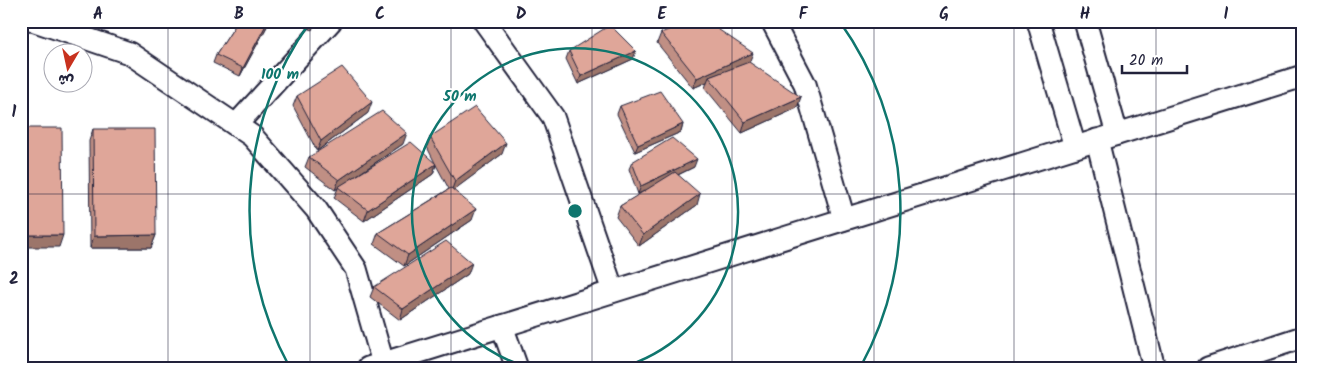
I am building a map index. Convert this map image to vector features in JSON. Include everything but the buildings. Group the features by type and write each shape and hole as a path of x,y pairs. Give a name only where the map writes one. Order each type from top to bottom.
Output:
{"street":[{"path":"34,21 129,53 252,136 316,209 356,269 376,366 1303,76"},
{"path":"236,126 331,21"},
{"path":"484,21 553,117 613,291"},
{"path":"772,21 806,84 844,220"},
{"path":"1038,21 1075,147"},
{"path":"1085,21 1117,134"},
{"path":"1097,140 1154,368"},
{"path":"502,326 517,368"},
{"path":"1208,368 1303,337"}]}
